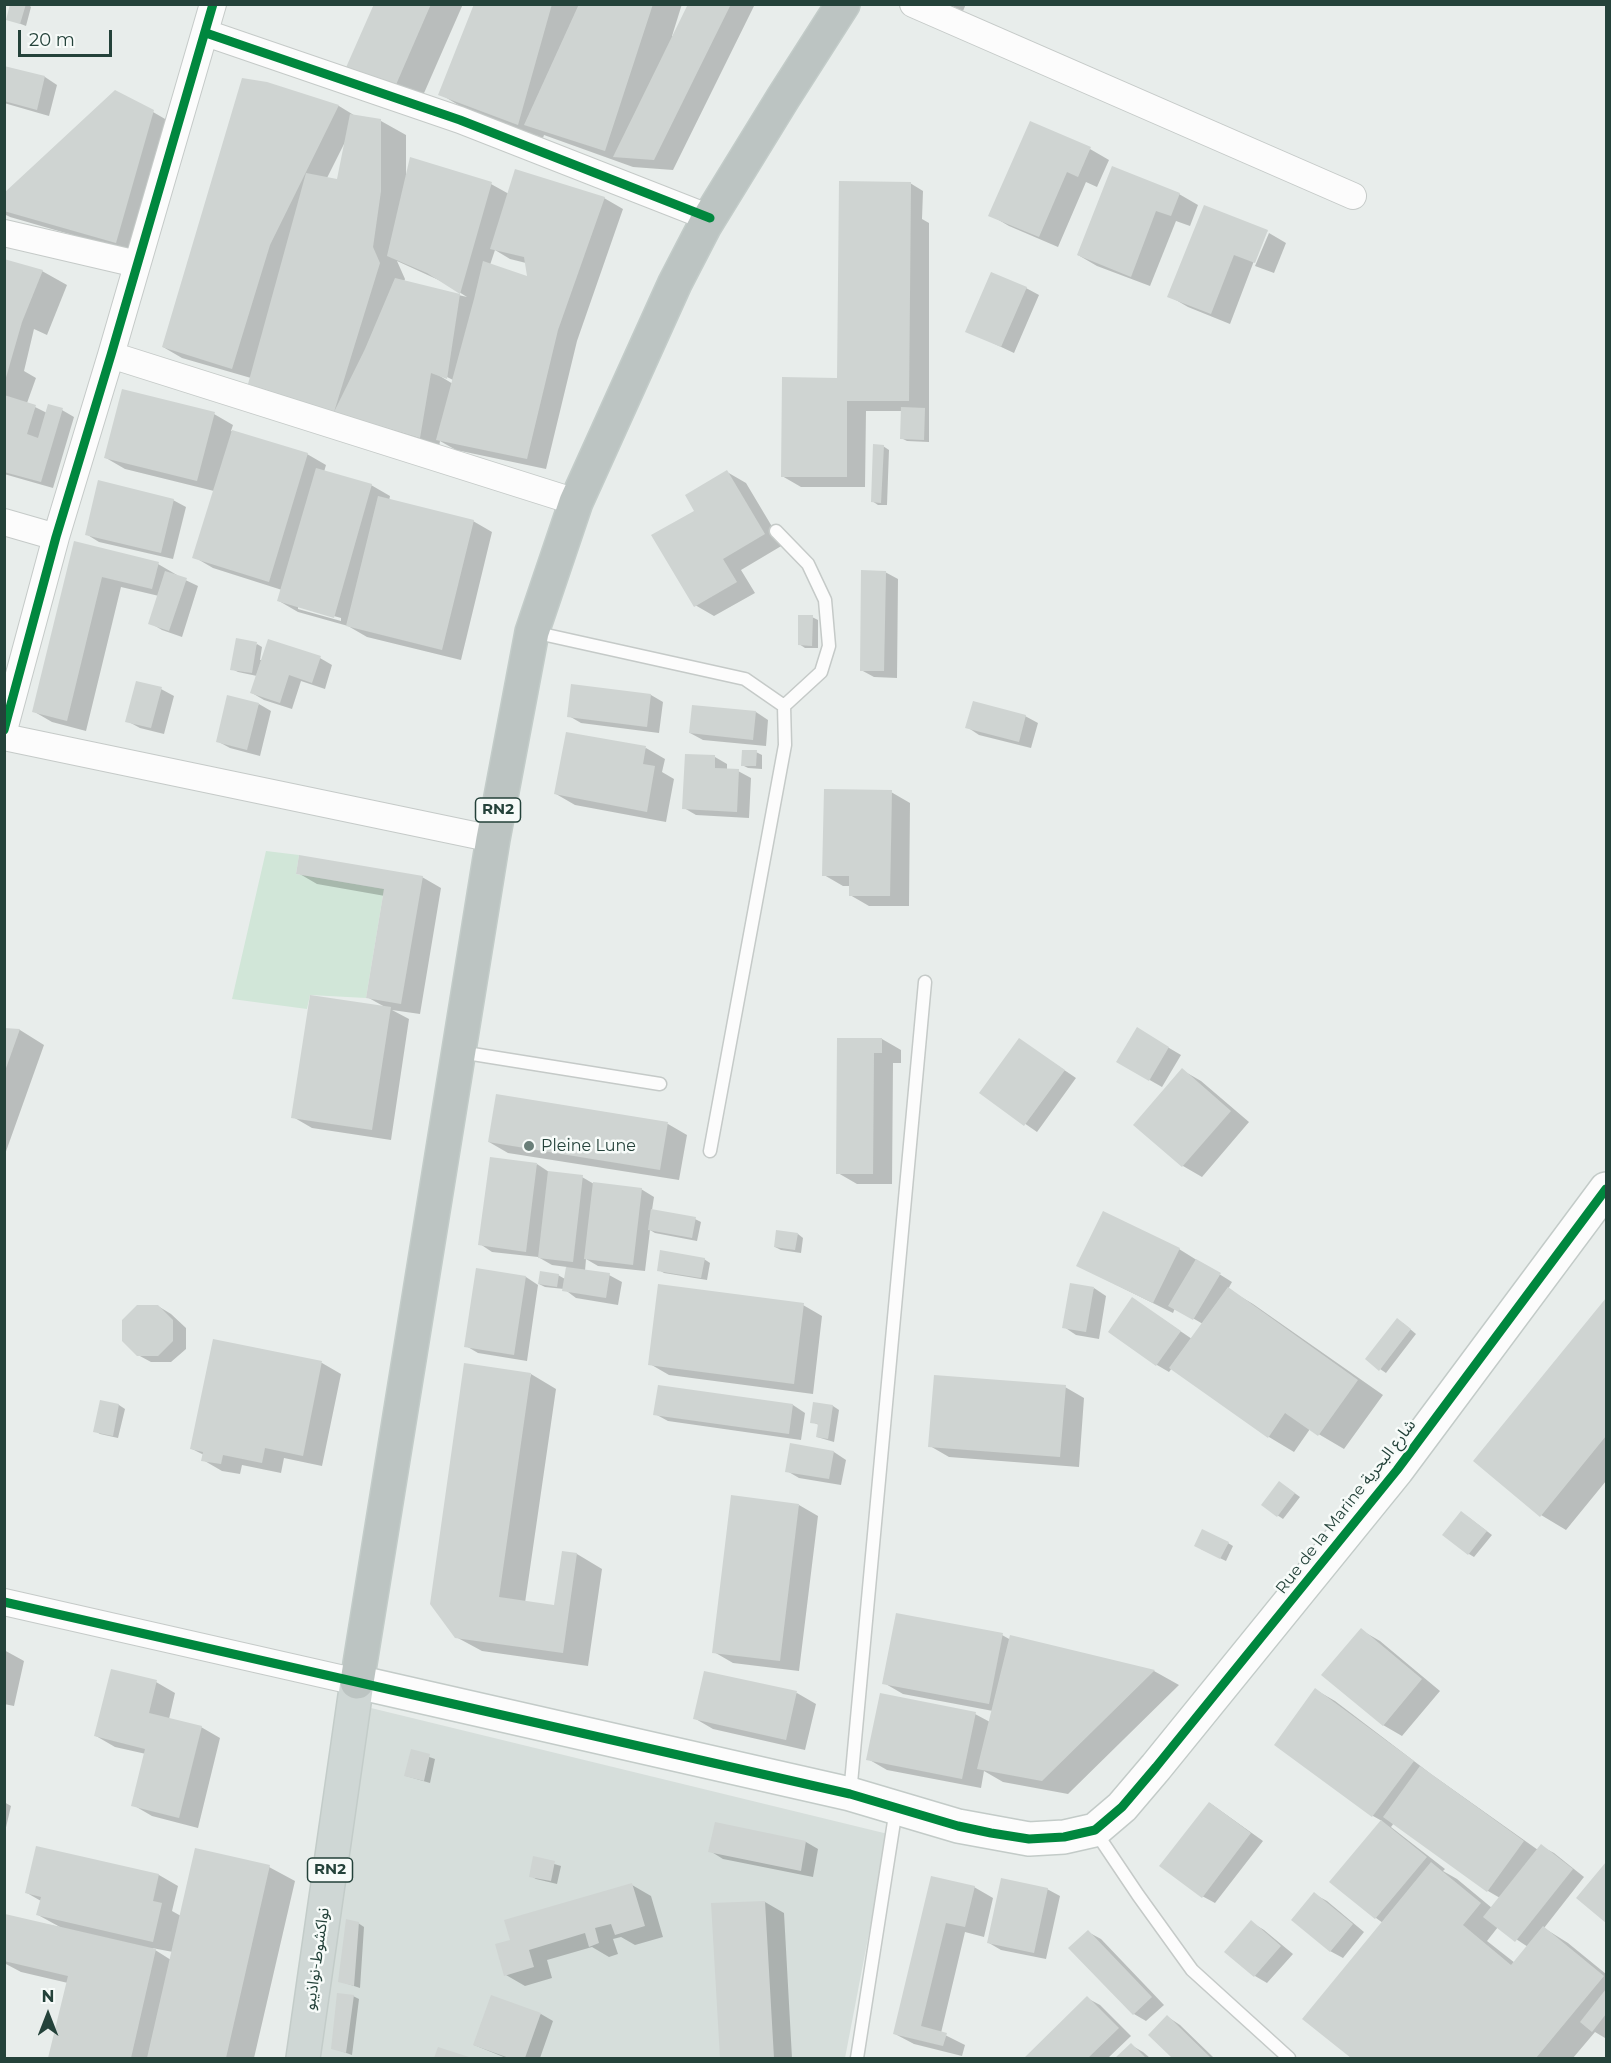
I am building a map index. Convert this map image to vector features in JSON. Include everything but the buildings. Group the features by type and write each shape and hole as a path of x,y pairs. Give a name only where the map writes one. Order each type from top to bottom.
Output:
{"highway":[{"name":"RN2","path":"357,1682 493,839 532,632 576,502 675,283 710,218 843,4"}],"main road":[{"name":"نواكشوط-نواذيبو","path":"303,2058 357,1682"}],"street":[{"path":"4,730 56,537 213,4"},
{"path":"913,4 1353,196"},
{"path":"206,33 460,120 710,218"},
{"path":"4,233 137,264"},
{"path":"111,355 576,502"},
{"path":"4,522 56,537"},
{"path":"4,737 493,839"},
{"name":"Rue de la Marine شارع البحرية","path":"1095,1830 1122,1807 1156,1767 1397,1470 1606,1190"},
{"path":"4,1602 850,1794 958,1826 1029,1839 1064,1837 1095,1830"}],"lane":[{"path":"710,1151 785,745 784,706 821,672 830,646 825,600 808,564 776,531"},
{"path":"532,632 745,679 784,706"},
{"path":"850,1794 925,982"},
{"path":"459,1052 660,1084"},
{"path":"857,2058 896,1808"},
{"path":"1095,1830 1192,1970 1289,2058"}],"shaded area":[{"path":"371,1708 888,1834 845,2058 312,2058"}],"green space":[{"path":"266,851 299,855 296,874 384,889 366,998 310,995 307,1009 232,999"}],"cycle path":[{"path":"4,730 56,537 213,4"},
{"path":"206,33 460,120 710,218"},
{"path":"4,1602 850,1794 958,1826 991,1833 1029,1839 1064,1837 1095,1830 1122,1807 1156,1767 1397,1470 1606,1189"}],"place":[{"name":"Pleine Lune","path":"529,1146"}]}
